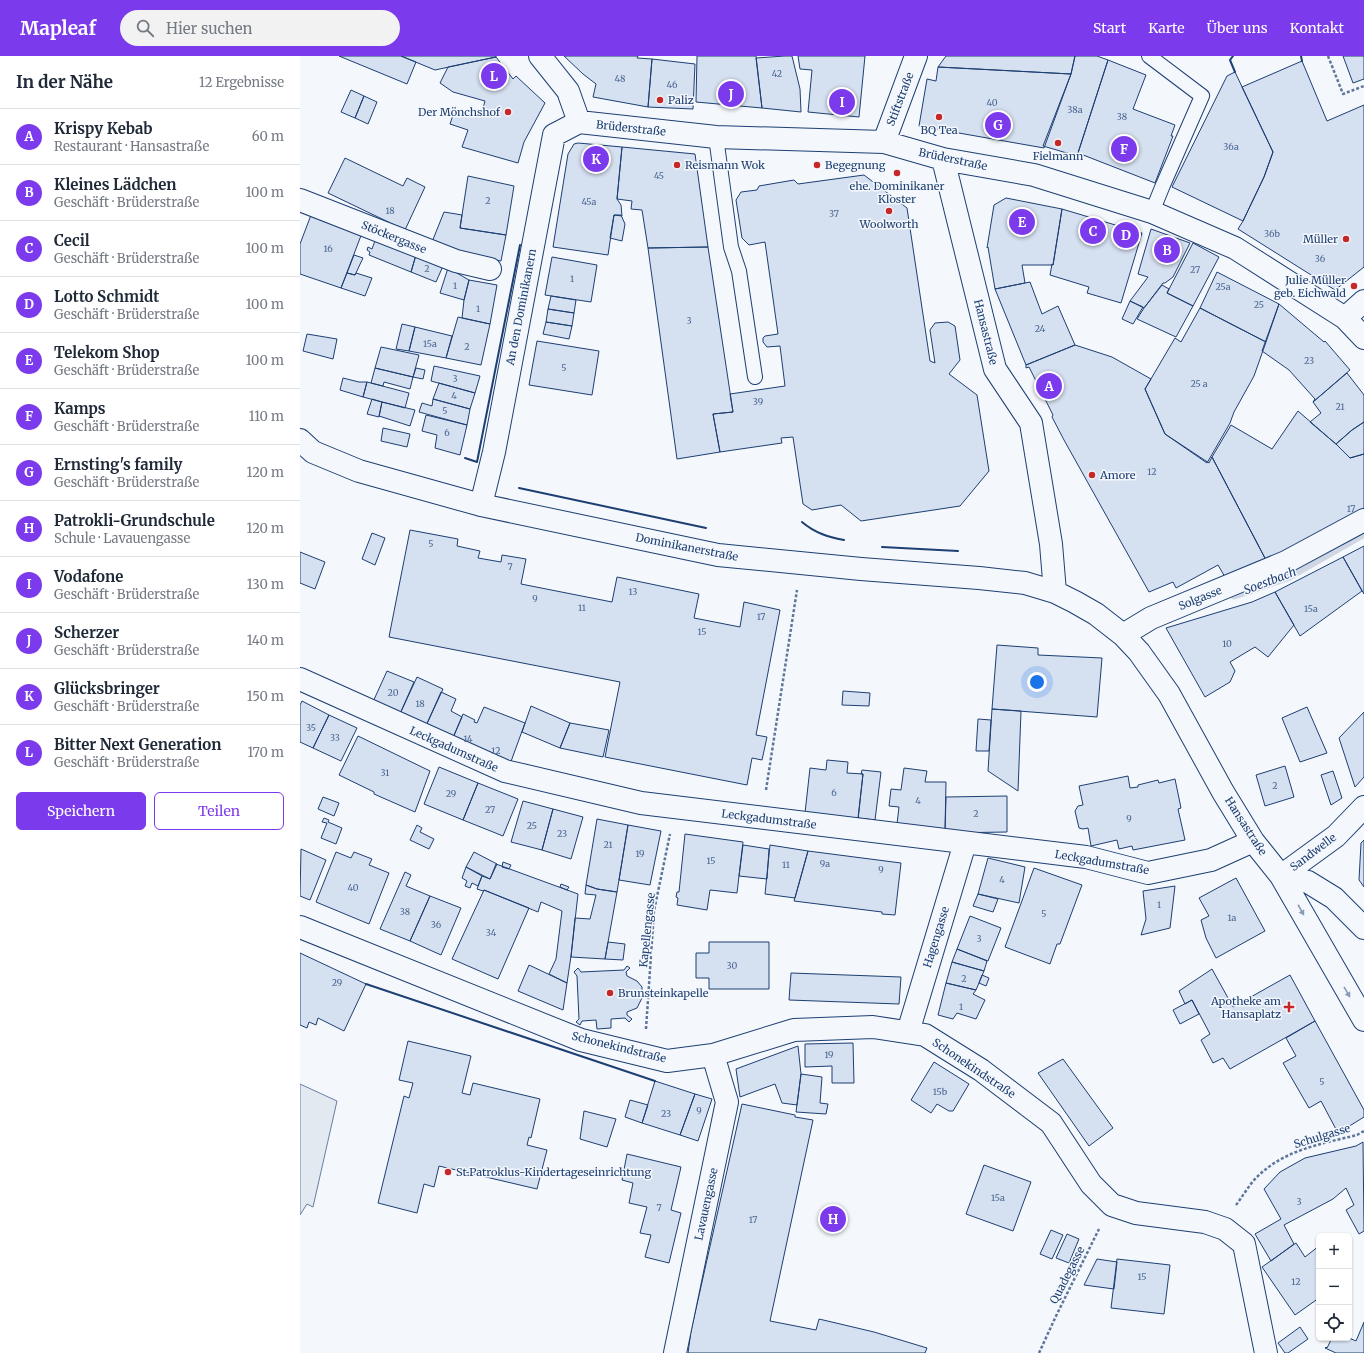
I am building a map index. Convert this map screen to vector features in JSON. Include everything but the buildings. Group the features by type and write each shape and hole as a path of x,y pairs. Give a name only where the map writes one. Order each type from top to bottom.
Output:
{"street":[{"path":"540,56 568,91 579,122"},
{"name":"Stiftstraße","path":"884,142 916,56"},
{"name":"Brüderstraße","path":"579,122 716,137 884,142 943,159 1034,175 1152,212 1234,248 1345,318 1364,338"},
{"name":"An den Dominikanern","path":"481,505 494,452 554,135 579,122"},
{"name":"Hansastraße","path":"943,159 995,369 1030,423 1051,544 1055,592"},
{"name":"Stöckergasse","path":"300,200 456,261 490,270"},
{"path":"1345,318 1364,301"},
{"name":"Dominikanerstraße","path":"300,440 313,452 359,471 481,505 718,555 1025,583 1055,592 1075,602 1096,614 1123,635"},
{"name":"Solgasse","path":"1123,635 1151,618 1286,562 1364,520"},
{"name":"Hansastraße","path":"1123,635 1139,652 1169,694 1223,792 1253,841 1281,876 1364,1020"},
{"name":"Leckgadumstraße","path":"300,679 505,771 641,803 762,819 1086,857 1148,873 1211,860 1253,841"},
{"name":"Sandwelle","path":"1281,876 1336,836 1364,807"},
{"name":"Hagengasse","path":"908,1032 965,843"},
{"name":"Sandwelle","path":"1281,876 1308,882 1334,898 1364,928"},
{"name":"Schonekindstraße","path":"300,927 581,1040 667,1060 713,1055 794,1030 873,1026 925,1035 981,1070 1051,1123 1091,1184 1112,1205 1136,1213 1205,1222 1225,1229 1244,1244 1266,1353"},
{"name":"Lavauengasse","path":"675,1353 727,1102 713,1055"}],"lane":[{"path":"1149,56 1202,96 1152,212"},
{"path":"716,137 731,247 739,270 755,376"}],"path":[{"path":"1328,56 1343,94 1364,86"},
{"path":"762,819 801,563"},
{"name":"Kapellengasse","path":"641,1054 646,1029 654,912 676,808"},
{"name":"Schulgasse","path":"1225,1229 1234,1208 1256,1178 1274,1162 1303,1148 1357,1135 1364,1130"},
{"name":"Quadegasse","path":"1039,1353 1112,1205"}],"shaded area":[{"path":"300,1084 337,1101 313,1207 307,1204 300,1215"}],"waterway":[{"name":"Soestbach","path":"1234,595 1287,577 1364,533"}],"wall":[{"path":"1233,56 1230,60 1235,72"},
{"path":"1301,56 1302,61"},
{"path":"465,458 477,462 520,245"},
{"path":"519,488 706,528"},
{"path":"802,522 822,534 844,540"},
{"path":"882,547 958,551"},
{"path":"366,984 655,1081"}],"place":[{"name":"Bitter Next Generation","path":"494,76"},
{"name":"Scherzer","path":"731,94"},
{"name":"Paliz","path":"660,100"},
{"name":"Vodafone","path":"842,102"},
{"name":"Der Mönchshof","path":"508,112"},
{"name":"BQ Tea","path":"939,117"},
{"name":"Ernsting's family","path":"998,125"},
{"name":"Fielmann","path":"1058,143"},
{"name":"Kamps","path":"1124,149"},
{"name":"Glücksbringer","path":"596,159"},
{"name":"Reismann Wok","path":"677,165"},
{"name":"Begegnung","path":"817,165"},
{"name":"ehe. Dominikaner Kloster","path":"897,173"},
{"name":"Woolworth","path":"889,211"},
{"name":"Telekom Shop","path":"1022,222"},
{"name":"Cecil","path":"1093,231"},
{"name":"Lotto Schmidt","path":"1126,235"},
{"name":"Müller","path":"1346,239"},
{"name":"Kleines Lädchen","path":"1167,250"},
{"name":"Julie Müller geb. Eichwald","path":"1354,286"},
{"name":"Krispy Kebab","path":"1049,386"},
{"name":"Amore","path":"1092,475"},
{"name":"Brunsteinkapelle","path":"610,993"},
{"name":"Apotheke am Hansaplatz","path":"1289,1007"},
{"name":"St.Patroklus-Kindertageseinrichtung","path":"448,1172"},
{"name":"Patrokli-Grundschule","path":"833,1219"}]}
